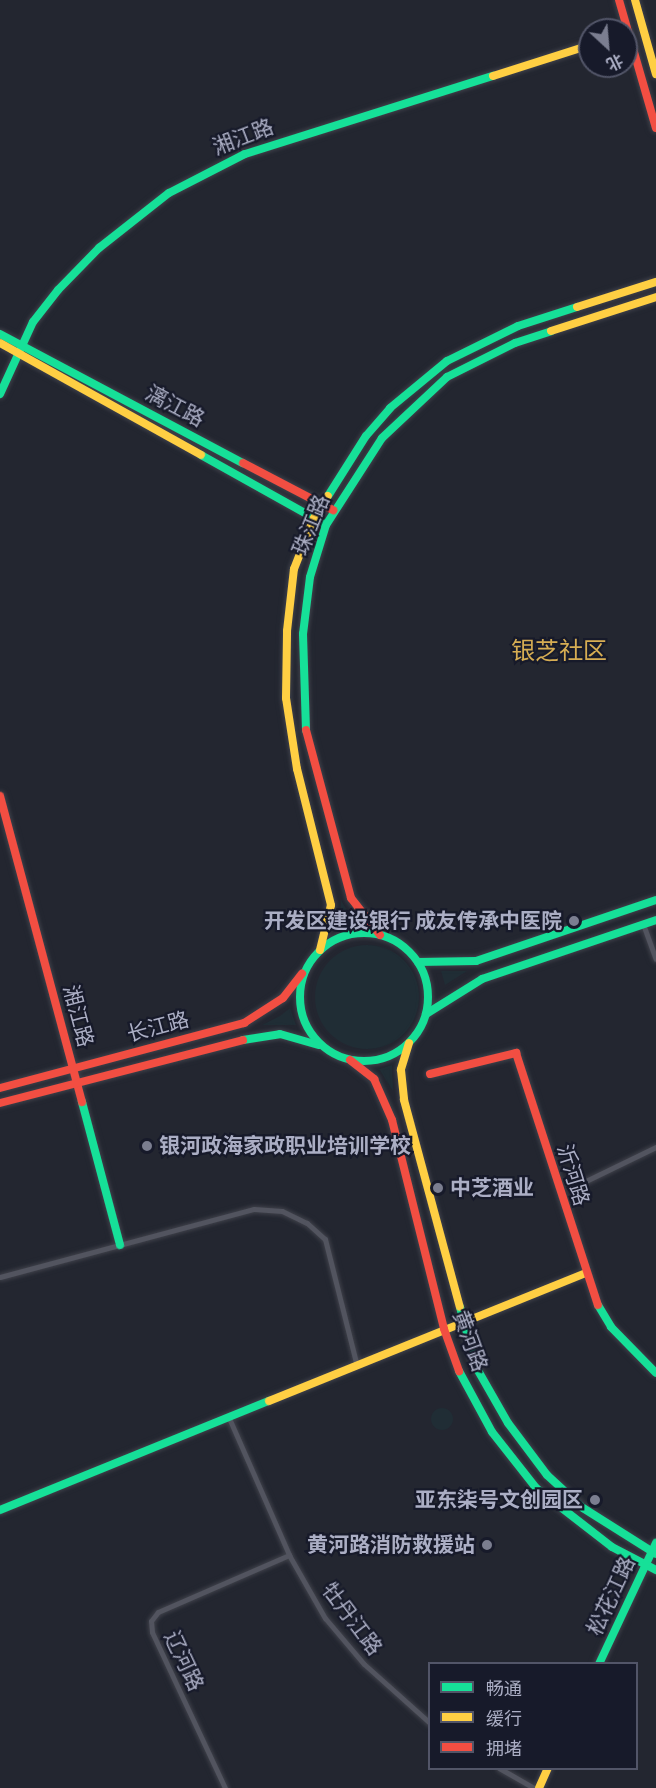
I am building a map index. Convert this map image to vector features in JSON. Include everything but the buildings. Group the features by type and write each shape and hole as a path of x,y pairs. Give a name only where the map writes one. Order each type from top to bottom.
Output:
{"main road":[{"path":"620,0 624,18"},
{"path":"635,0 656,74"},
{"name":"湘江路","path":"0,394 33,322 78,267 132,220 205,171 299,136 578,49"},
{"path":"638,70 656,128"},
{"path":"320,950 344,937 380,935 402,946 418,962 428,992 426,1014 409,1043 383,1058 350,1060 326,1049 303,1017 300,996 307,967 320,950 331,905 297,769 286,698 287,632 294,569 314,518 366,436 390,408 447,361 518,326 656,282"},
{"name":"珠江路","path":"380,935 351,898 306,728 303,634 310,577 326,525 333,510 382,438 447,377 515,343 656,297"},
{"name":"漓江路","path":"0,334 20,349 326,525"},
{"name":"漓江路","path":"0,342 20,349 333,510"},
{"name":"湘江路","path":"0,796 120,1245"},
{"path":"418,962 476,961 656,900"},
{"path":"426,1014 482,979 656,920"},
{"name":"长江路","path":"0,1088 244,1023 282,998 307,967"},
{"name":"长江路","path":"0,1103 265,1034 305,1039 326,1049"},
{"name":"黄河路","path":"409,1043 401,1070 404,1100 462,1323 476,1367 527,1452 583,1508 654,1553"},
{"name":"沂河路","path":"430,1074 516,1053 584,1274 611,1327 656,1373"},
{"name":"黄河路","path":"350,1060 374,1079 392,1120 444,1329 459,1371 492,1432 514,1463 536,1488 575,1521 646,1567 656,1570"},
{"path":"0,1510 584,1274"},
{"name":"松花江路","path":"600,1662 654,1553 656,1543"},
{"path":"539,1788 547,1770"}],"street":[{"path":"643,924 656,959"},
{"path":"586,1181 656,1147"},
{"path":"0,1277 254,1209 282,1212 307,1223 325,1239 357,1366"},
{"name":"牡丹江路","path":"229,1418 289,1555 331,1626 364,1664 428,1722"},
{"name":"辽河路","path":"225,1788 152,1632 151,1621 158,1612 289,1555"},
{"path":"503,1770 534,1788"}],"shaded area":[{"path":"341,900 354,923 341,926"},
{"path":"367,945 387,949 404,960 415,977 419,997 415,1017 404,1034 387,1045 367,1049 347,1045 330,1034 319,1017 315,997 319,977 330,960 347,949"},
{"path":"441,971 467,971 445,985"},
{"path":"290,1008 296,1025 262,1025 280,1016"},
{"path":"392,1065 393,1091 379,1069"},
{"path":"442,1408 450,1411 453,1419 450,1427 442,1430 434,1427 431,1419 434,1411"}],"traffic: fast":[{"path":"0,394 33,322 58,290 99,248 169,193 245,154 493,76"},
{"path":"328,496 366,436 390,408 447,361 518,326 577,307"},
{"path":"306,730 303,634 310,577 326,525 382,438 447,377 515,343 551,331"},
{"path":"0,334 243,463"},
{"path":"201,455 326,525"},
{"path":"418,962 476,961 656,900"},
{"path":"426,1014 482,979 656,920"},
{"path":"364,933 388,938 409,952 423,973 428,997 423,1021 409,1042 388,1056 364,1061 340,1056 319,1042 305,1021 300,997 305,973 319,952 340,938 364,933"},
{"path":"243,1040 280,1034 318,1045"},
{"path":"82,1102 120,1245"},
{"path":"598,1305 611,1327 656,1373"},
{"path":"460,1307 476,1367 508,1423 547,1475 583,1508 656,1554"},
{"path":"459,1371 492,1432 536,1488 612,1547 656,1570"},
{"path":"0,1510 269,1401"},
{"path":"600,1662 656,1543"}],"traffic: slow":[{"path":"635,0 656,74"},
{"path":"493,76 578,49"},
{"path":"577,307 656,282"},
{"path":"551,331 656,297"},
{"path":"0,343 201,455"},
{"path":"320,950 331,905 297,769 286,698 287,631 294,569 314,518 328,496"},
{"path":"409,1043 401,1070 404,1100 460,1307"},
{"path":"269,1401 584,1274"},
{"path":"539,1788 547,1770"}],"traffic: jam":[{"path":"619,0 656,128"},
{"path":"243,463 333,510"},
{"path":"306,730 351,898 380,935"},
{"path":"0,796 82,1102"},
{"path":"0,1088 244,1023 283,998 302,974"},
{"path":"0,1103 243,1040"},
{"path":"430,1074 516,1053 598,1305"},
{"path":"350,1060 374,1079 392,1120 444,1329 459,1371"}],"place":[{"name":"开发区建设银行 成友传承中医院","path":"574,921"},
{"name":"银河政海家政职业培训学校","path":"147,1146"},
{"name":"中芝酒业","path":"438,1188"},
{"name":"亚东柒号文创园区","path":"595,1500"},
{"name":"黄河路消防救援站","path":"487,1545"}],"district":[{"name":"银芝社区","path":"559,651"}]}
